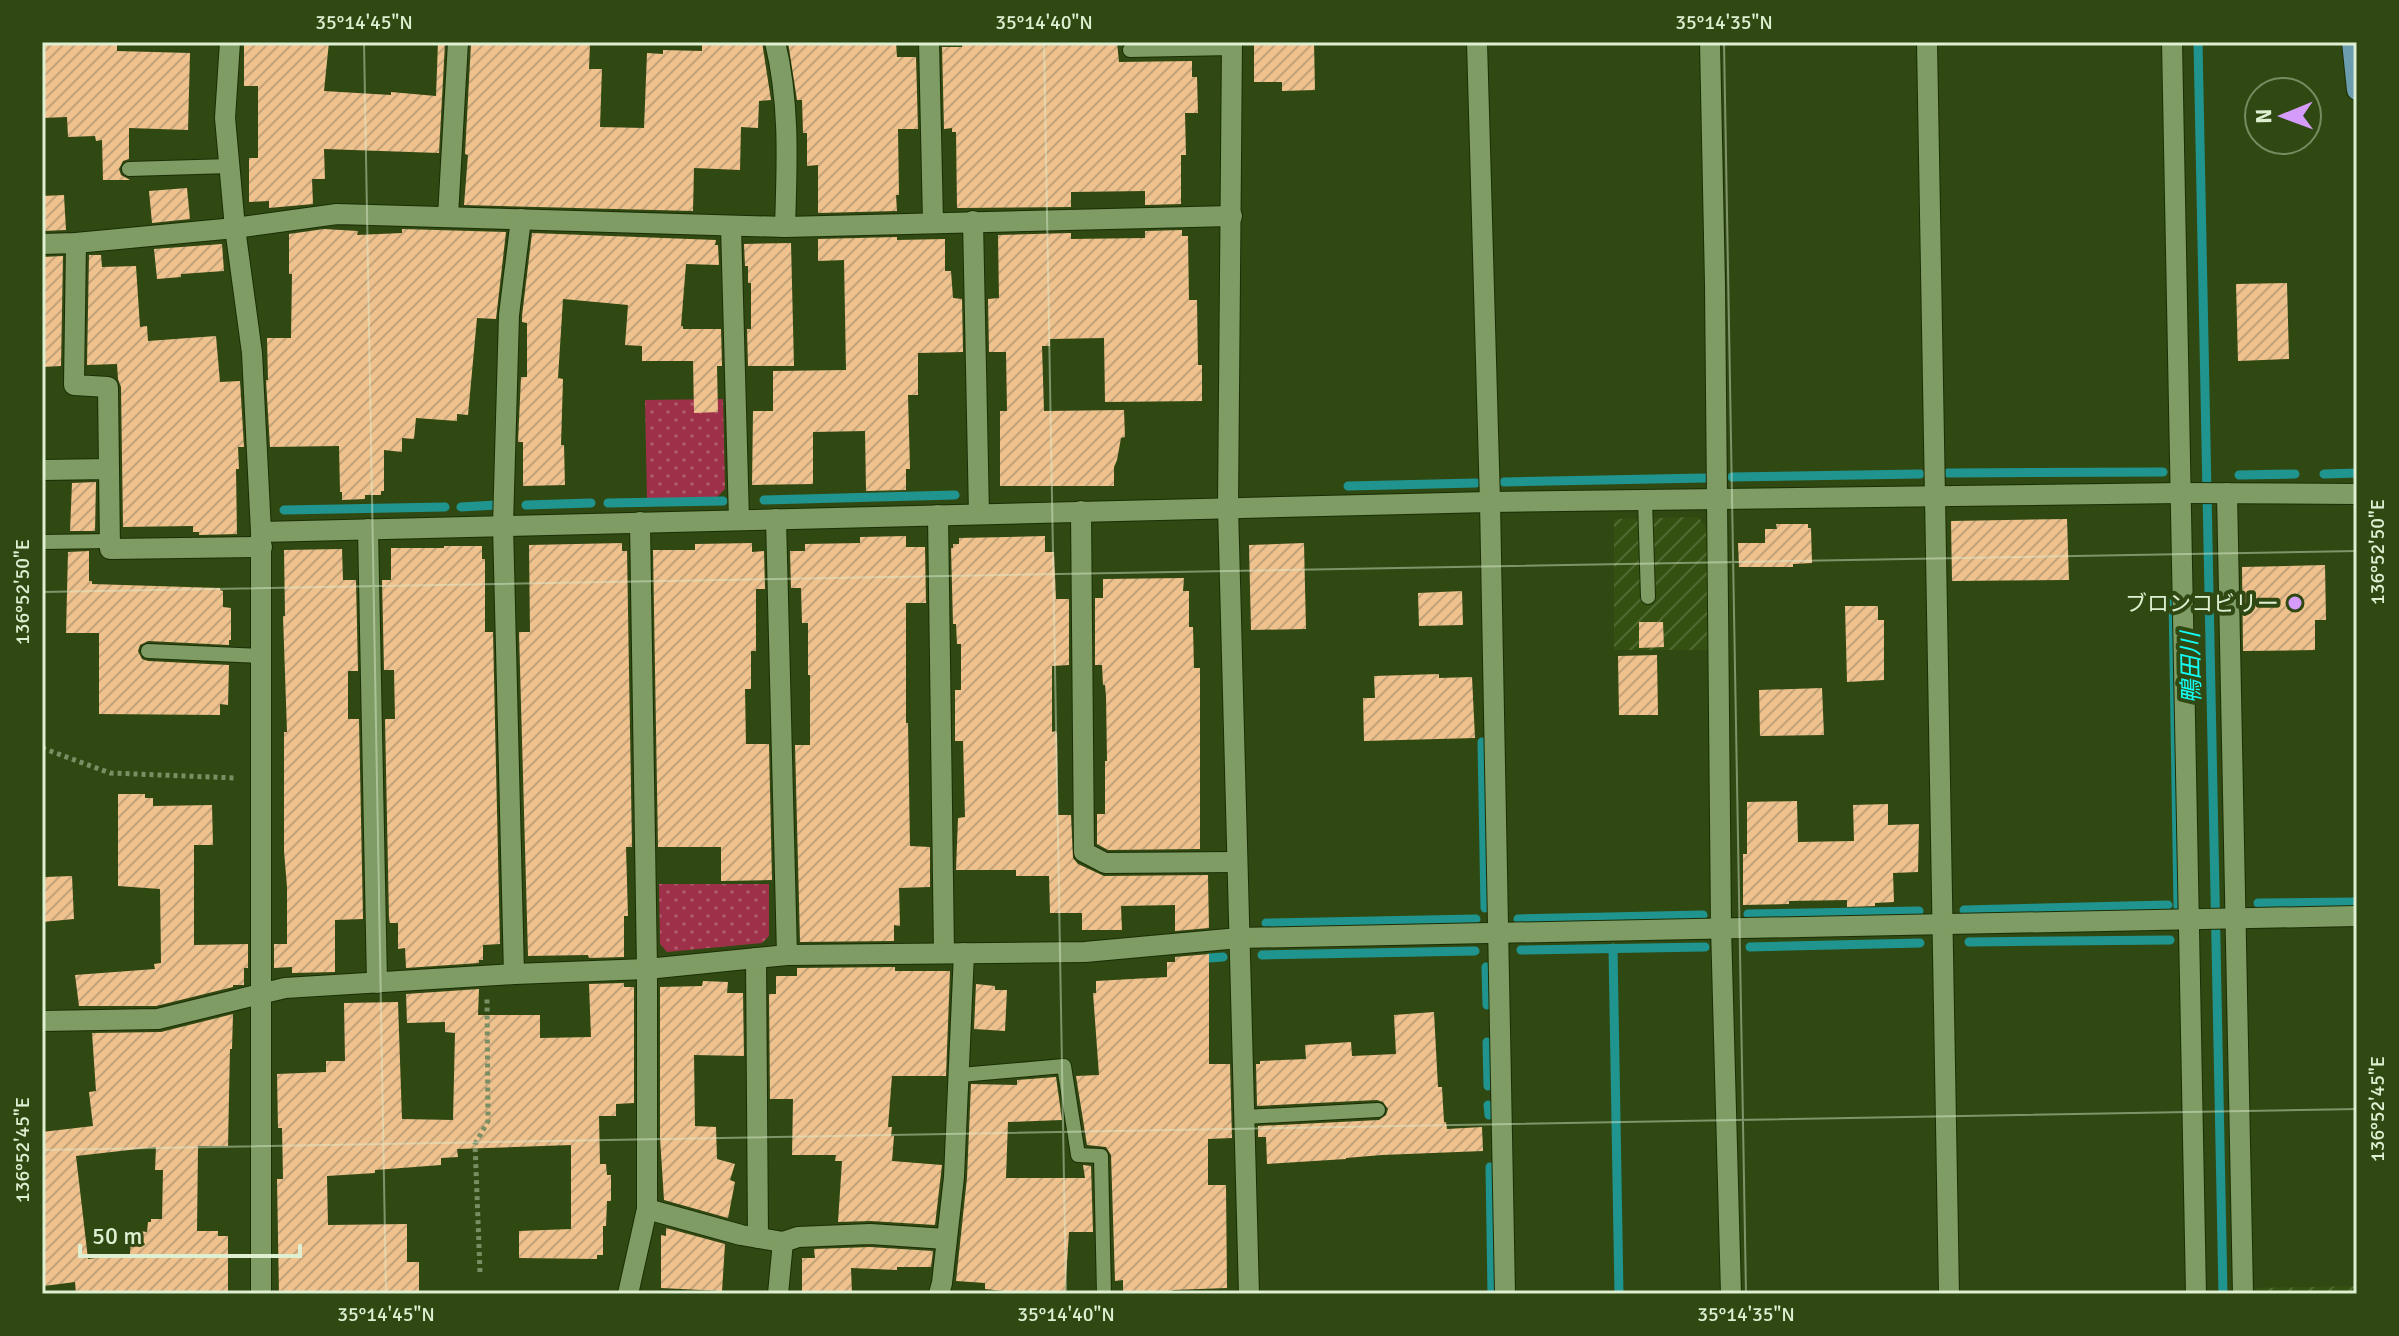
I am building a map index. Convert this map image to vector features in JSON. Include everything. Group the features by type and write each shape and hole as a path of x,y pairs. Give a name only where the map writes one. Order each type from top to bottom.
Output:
{"main road":[{"path":"2352,42 2357,90"}],"street":[{"path":"230,42 225,118 235,228 252,353 262,540 261,1294"},
{"path":"448,216 458,42"},
{"path":"775,42 788,127 785,227"},
{"path":"929,42 933,222"},
{"path":"1477,42 1490,502 1505,1294"},
{"path":"1710,42 1721,927 1731,1294"},
{"path":"1927,42 1949,1294"},
{"path":"2172,42 2189,493 2196,918 2196,1294"},
{"path":"1232,45 1228,507 1249,1294"},
{"path":"42,244 235,228 337,214 785,227 1232,216"},
{"path":"514,974 503,525 509,315 521,219"},
{"path":"973,221 979,514"},
{"path":"731,226 739,520"},
{"path":"76,243 74,385 108,387 110,549 262,540 368,529 1228,507 2189,493 2357,494"},
{"path":"42,470 109,469"},
{"path":"2224,493 2243,1294"},
{"path":"1081,511 1084,852 1105,863 1237,862"},
{"path":"938,515 960,1075 954,1177 939,1294"},
{"path":"776,519 787,955"},
{"path":"628,1294 647,1209 647,969 640,522"},
{"path":"368,529 377,983"},
{"path":"42,1021 158,1019 285,988 647,969 787,955 1085,952 1239,938 2357,916"},
{"path":"756,958 758,1238"},
{"path":"647,1209 741,1235 783,1242 798,1237 870,1234 946,1239"},
{"path":"778,1294 783,1242"}],"lane":[{"path":"1130,50 1232,45"},
{"path":"129,169 230,166"},
{"path":"1645,500 1648,597"},
{"path":"42,542 110,541"},
{"path":"148,651 261,656"},
{"path":"960,1075 1064,1066 1078,1155 1101,1156 1104,1294"},
{"path":"1244,1117 1378,1110"}],"path":[{"path":"42,748 110,773 261,779"},
{"path":"480,1272 475,1144 488,1121 487,976"}],"shaded area":[{"path":"723,399 725,489 717,497 647,499 645,400"},
{"path":"1698,517 1708,529 1708,650 1614,650 1614,519"},
{"path":"659,884 769,884 769,936 762,943 667,952 660,944"},
{"path":"2357,1286 2357,1294 2256,1294 2256,1288"}],"building":[{"path":"42,42 117,42 117,51 190,53 188,130 129,128 129,159 123,161 119,169 121,175 130,180 103,180 102,140 96,141 95,136 68,137 67,117 42,118"},
{"path":"244,42 329,42 324,91 436,96 438,42 445,43 439,153 324,149 325,179 312,179 313,204 269,208 269,201 249,202 249,158 258,158 258,86 244,86"},
{"path":"702,42 762,42 771,100 759,101 758,128 741,127 740,170 694,168 693,211 464,205 471,44 590,43 589,69 602,69 600,127 644,128 647,53 663,54 663,50 702,51"},
{"path":"788,42 896,42 897,57 916,57 918,129 898,129 897,211 818,213 818,165 807,166 807,133 803,133 802,100 797,100"},
{"path":"962,42 985,42 985,45 1117,42 1119,62 1192,61 1192,77 1197,77 1198,113 1185,113 1186,155 1181,155 1181,204 1145,205 1145,191 1071,192 1071,207 957,208 956,132 952,132 952,128 944,129 942,47 962,47"},
{"path":"1254,42 1314,42 1315,90 1282,91 1282,82 1254,82"},
{"path":"187,188 190,219 152,223 149,191"},
{"path":"64,195 66,230 42,231 42,196"},
{"path":"324,229 358,231 357,235 402,233 402,229 506,232 496,319 477,318 468,415 457,414 457,421 416,418 414,439 402,438 402,452 384,450 384,491 381,495 365,495 365,499 342,500 339,446 270,447 267,338 291,338 289,234"},
{"path":"1182,230 1182,236 1188,236 1189,300 1197,300 1202,401 1105,402 1104,338 1050,339 1050,346 1042,346 1044,411 1124,410 1125,437 1121,438 1114,467 1114,486 1000,486 1000,411 1007,411 1006,352 989,352 988,299 999,298 998,235 1071,233 1071,239 1145,238 1145,231"},
{"path":"532,233 716,240 719,265 686,264 681,326 683,329 721,329 722,366 717,366 718,412 694,413 693,361 642,361 642,346 625,345 628,305 563,299 558,378 563,379 561,445 564,445 565,485 523,486 523,442 518,442 521,377 527,377 527,323 522,322 522,316"},
{"path":"897,237 897,240 945,239 945,271 951,271 953,298 962,299 963,352 918,353 918,395 908,395 910,469 906,469 906,490 866,491 865,431 813,432 813,484 752,485 753,411 773,411 773,371 846,370 844,260 818,261 818,239"},
{"path":"791,243 794,366 748,366 751,283 748,283 744,244"},
{"path":"222,244 224,271 157,279 154,249"},
{"path":"89,255 101,255 102,267 136,266 140,327 147,326 148,341 216,336 220,382 240,381 244,447 238,447 239,469 236,469 237,534 199,535 199,532 193,532 193,526 123,527 121,387 117,364 87,365"},
{"path":"63,256 61,366 42,367 42,257"},
{"path":"2287,283 2289,359 2238,361 2236,284"},
{"path":"96,482 95,531 70,531 72,483"},
{"path":"2067,519 2069,580 1952,581 1951,521"},
{"path":"1776,524 1808,524 1811,528 1812,563 1793,564 1793,567 1739,567 1738,543 1765,543 1765,529 1777,529"},
{"path":"906,536 906,547 925,547 926,603 906,603 906,723 910,846 930,847 930,887 899,888 900,926 894,925 894,941 800,942 795,745 810,745 810,675 808,623 802,623 801,588 791,588 790,551 805,551 805,544 860,543 860,537"},
{"path":"1045,536 1045,552 1054,552 1056,599 1069,599 1069,665 1052,666 1052,732 1056,731 1057,734 1058,815 1071,815 1073,858 1078,864 1104,876 1208,875 1209,928 1175,931 1175,905 1121,906 1122,930 1082,930 1082,913 1050,913 1049,876 1016,876 1016,870 956,870 958,818 965,817 963,741 955,741 955,690 961,690 961,644 957,644 956,624 953,624 951,548 953,544 959,544 959,538"},
{"path":"622,543 622,551 627,551 632,847 626,847 628,916 624,916 624,957 528,956 519,632 530,632 529,545"},
{"path":"752,543 752,552 764,551 765,589 756,589 756,651 751,651 751,689 745,689 746,744 769,744 772,880 721,881 721,847 658,847 653,550 695,550 695,544"},
{"path":"1304,543 1306,629 1251,630 1249,545"},
{"path":"482,546 482,559 485,559 485,632 493,632 500,944 483,945 483,960 479,963 406,968 405,948 398,949 398,923 390,923 389,919 385,719 395,719 394,670 384,670 382,580 391,580 391,548"},
{"path":"342,549 343,580 356,580 358,671 348,671 348,719 359,719 363,919 335,920 335,972 292,973 292,967 274,968 274,944 287,944 284,550"},
{"path":"89,551 89,581 92,584 220,588 223,591 223,607 231,608 229,645 148,641 140,645 138,651 142,659 148,661 229,665 228,705 220,704 220,715 99,714 99,633 66,633 68,552"},
{"path":"2325,565 2326,620 2315,620 2315,650 2243,651 2242,567"},
{"path":"1184,578 1183,591 1189,591 1189,627 1193,627 1194,668 1200,668 1200,849 1108,850 1097,844 1097,814 1105,814 1107,761 1105,685 1102,665 1095,665 1095,598 1103,598 1103,579"},
{"path":"1462,591 1463,625 1419,626 1418,593"},
{"path":"1845,606 1878,606 1878,620 1884,620 1884,680 1847,682"},
{"path":"1639,622 1663,622 1664,647 1639,648"},
{"path":"1657,655 1658,715 1619,715 1618,656"},
{"path":"1439,674 1439,678 1472,677 1475,738 1364,741 1363,698 1375,698 1374,676"},
{"path":"1822,688 1824,735 1760,736 1759,690"},
{"path":"118,794 145,794 145,798 153,798 153,806 212,805 213,845 194,845 194,945 248,944 244,985 233,985 156,1006 79,1006 75,975 155,969 154,964 161,963 160,889 118,886"},
{"path":"1797,801 1798,842 1854,841 1853,805 1888,804 1888,825 1919,824 1918,872 1893,873 1894,902 1875,903 1875,906 1847,907 1847,900 1743,905 1747,802"},
{"path":"72,876 74,919 42,922 42,880 45,877"},
{"path":"1209,954 1209,1064 1230,1064 1232,1138 1208,1139 1208,1185 1226,1185 1227,1288 1172,1290 1173,1294 1123,1294 1123,1280 1115,1281 1111,1155 1106,1147 1087,1145 1076,1076 1099,1075 1093,993 1096,993 1096,981 1167,977 1167,962 1175,962 1175,957"},
{"path":"895,967 895,971 950,971 946,1076 892,1076 888,1127 892,1127 891,1136 894,1136 892,1161 942,1165 935,1225 838,1222 842,1161 835,1161 836,1155 792,1155 793,1099 770,1099 769,994 776,994 776,976 797,976 797,968"},
{"path":"703,981 728,982 727,993 743,993 744,1056 694,1055 695,1126 716,1127 717,1159 735,1164 730,1180 735,1182 728,1218 664,1200 660,1138 660,987 702,986"},
{"path":"624,983 624,987 634,987 634,1103 616,1104 616,1116 599,1116 600,1164 606,1164 607,1175 611,1175 611,1201 607,1201 606,1226 603,1226 603,1255 597,1255 597,1259 519,1258 519,1231 571,1229 571,1145 457,1149 458,1157 441,1158 441,1165 327,1176 328,1225 407,1224 407,1262 419,1262 419,1294 279,1294 277,1179 283,1179 277,1074 326,1072 326,1061 345,1061 344,1003 398,1002 402,1119 453,1120 455,1033 445,1032 445,1022 407,1023 406,994 479,989 478,1015 540,1015 540,1038 591,1037 589,984"},
{"path":"976,984 1007,990 1005,1031 974,1029"},
{"path":"1434,1012 1438,1087 1442,1087 1444,1122 1447,1129 1482,1127 1483,1151 1267,1164 1266,1137 1258,1137 1258,1126 1379,1120 1388,1109 1377,1100 1257,1106 1256,1064 1260,1061 1306,1059 1305,1045 1351,1042 1352,1056 1396,1054 1394,1015"},
{"path":"233,1014 228,1146 198,1146 197,1231 218,1231 218,1236 228,1236 228,1294 76,1294 75,1282 44,1286 42,1132 93,1126 89,1092 96,1091 92,1033 161,1032","holes":["156,1147 155,1170 163,1170 162,1219 151,1219 147,1232 139,1231 139,1236 131,1236 130,1254 88,1259 76,1156"]},
{"path":"1056,1077 1062,1120 1008,1122 1006,1178 1085,1178 1083,1165 1091,1166 1093,1232 1069,1232 1065,1294 1003,1294 1003,1291 985,1289 985,1283 956,1281 967,1178 971,1084 1017,1085 1017,1080"},
{"path":"666,1228 725,1244 722,1291 661,1288 661,1235 666,1236"},
{"path":"870,1247 933,1251 931,1267 897,1267 897,1270 851,1268 852,1294 802,1294 802,1258 815,1258 814,1249"}],"waterway":[{"name":"鴨田川","path":"2198,42 2223,1294"},
{"path":"1948,473 2163,472"},
{"path":"2324,474 2357,473"},
{"path":"1732,477 1920,474"},
{"path":"2239,475 2295,474"},
{"path":"1504,482 1705,478"},
{"path":"1348,486 1476,483"},
{"path":"764,500 955,495"},
{"path":"608,503 723,501"},
{"path":"526,505 591,503"},
{"path":"461,507 496,505"},
{"path":"284,510 445,507"},
{"path":"2173,599 2178,907"},
{"path":"1482,742 1485,908"},
{"path":"2258,903 2357,902"},
{"path":"1964,910 2168,905"},
{"path":"1748,914 1919,911"},
{"path":"1518,919 1703,915"},
{"path":"1266,923 1476,919"},
{"path":"1969,942 2170,940"},
{"path":"1750,947 1920,943"},
{"path":"1521,950 1705,947"},
{"path":"1613,948 1619,1294"},
{"path":"1262,955 1475,951"},
{"path":"1209,958 1223,957"},
{"path":"1486,967 1487,1005"},
{"path":"1487,1042 1488,1086"},
{"path":"1488,1105 1489,1115"},
{"path":"1490,1167 1492,1294"}],"place":[{"name":"ブロンコビリー","path":"2295,603"}]}
